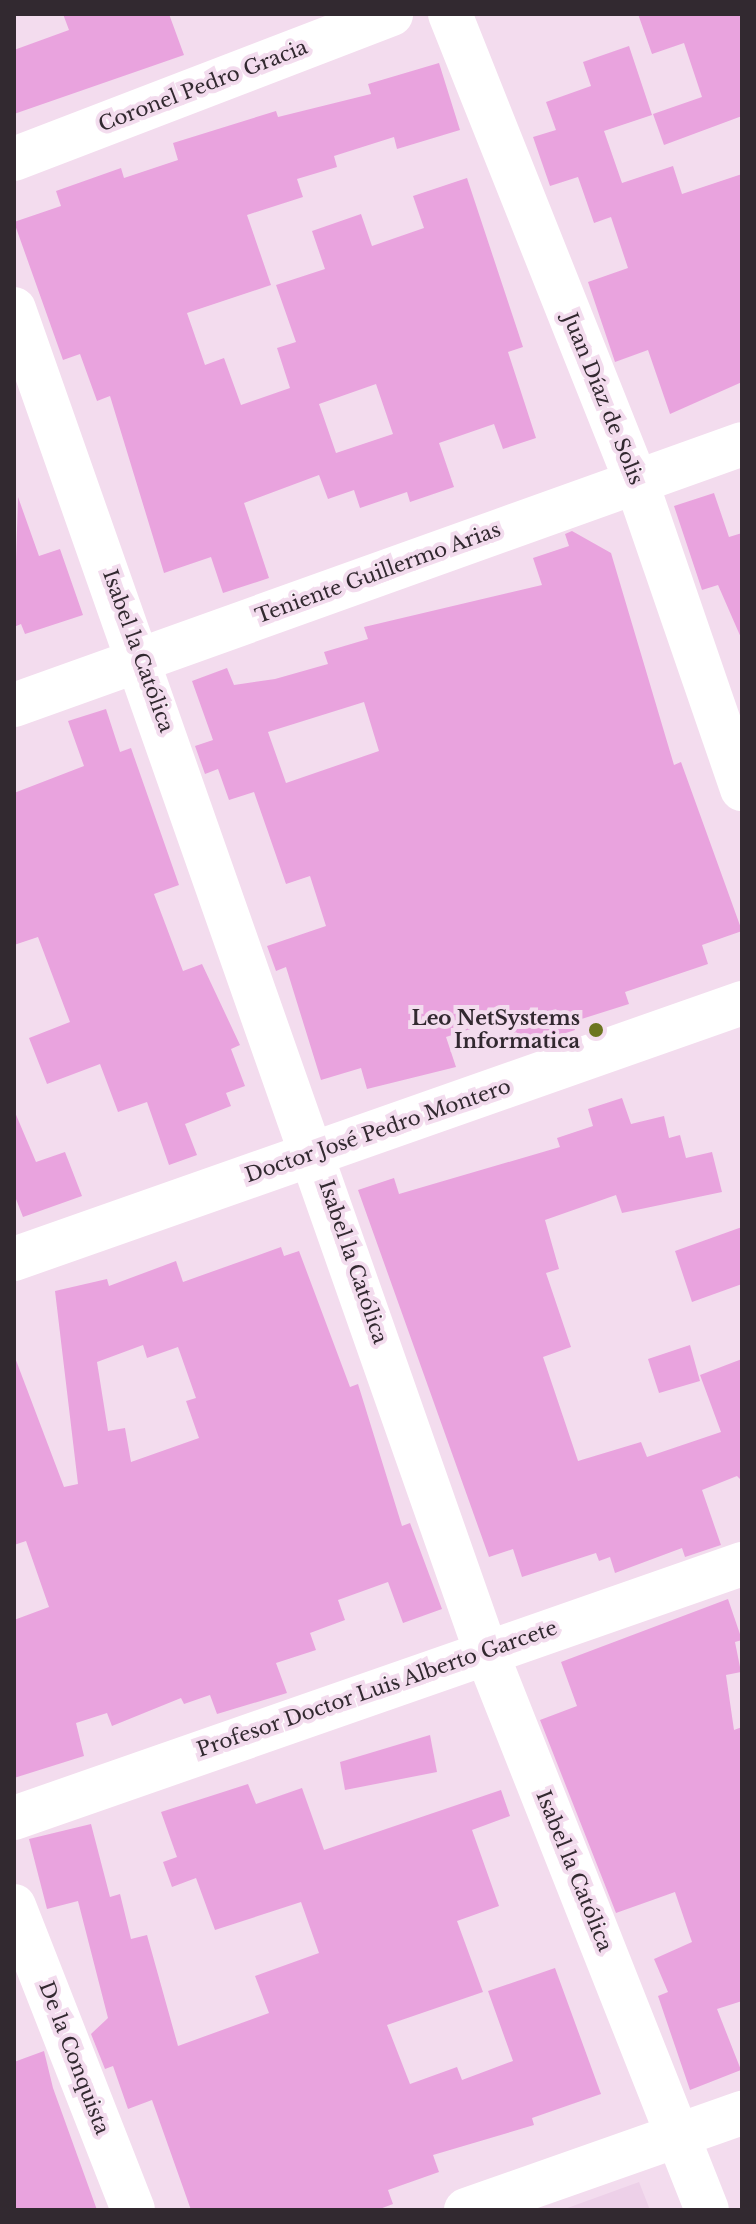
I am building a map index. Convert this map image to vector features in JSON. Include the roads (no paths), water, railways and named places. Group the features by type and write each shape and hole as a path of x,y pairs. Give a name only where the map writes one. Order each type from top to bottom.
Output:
{"street":[{"name":"Coronel Pedro Gracia","path":"14,159 391,14"},
{"name":"Juan Díaz de Solis","path":"450,14 636,481 742,789"},
{"name":"Isabel la Católica","path":"14,309 315,1153 485,1649 680,2135 707,2210"},
{"name":"Teniente Guillermo Arias","path":"14,705 742,444"},
{"name":"Doctor José Pedro Montero","path":"14,1259 742,1003"},
{"name":"Profesor Doctor Luis Alberto Garcete","path":"14,1818 485,1649 742,1564"},
{"name":"De la Conquista","path":"14,1906 133,2210"},
{"path":"466,2210 742,2113"}],"place":[{"name":"Leo NetSystems Informatica","path":"596,1030"}]}
